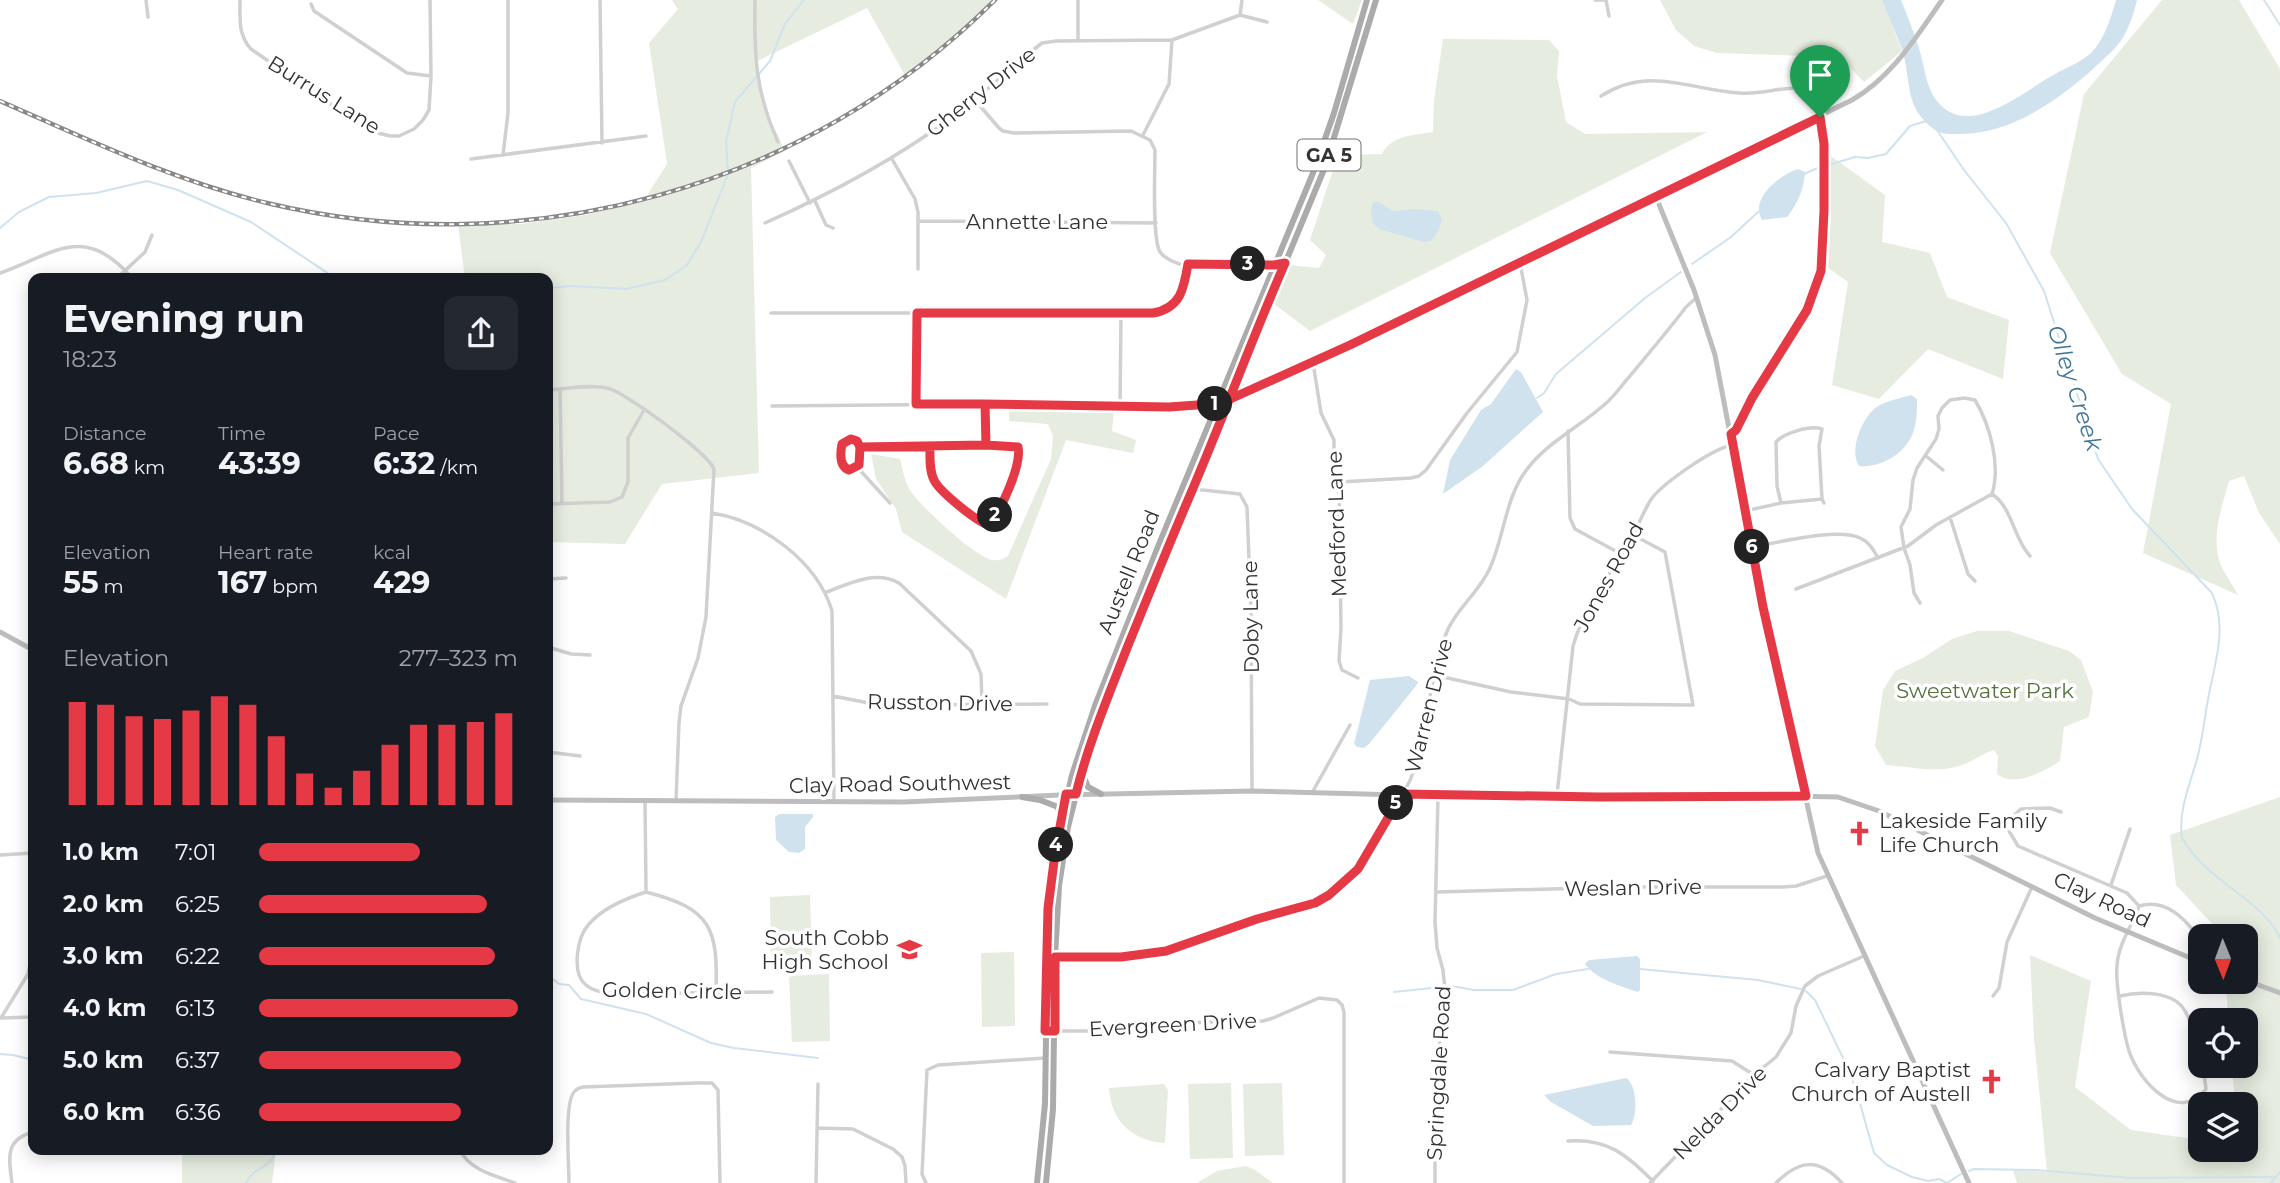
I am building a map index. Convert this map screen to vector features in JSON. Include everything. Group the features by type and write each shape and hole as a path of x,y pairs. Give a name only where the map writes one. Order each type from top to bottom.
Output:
{"main road":[{"name":"Austell Road","path":"1037,1183 1045,1104 1048,908 1066,794 1096,703 1325,139 1367,0"},
{"name":"Austell Road","path":"1046,1183 1053,1109 1055,957 1061,867 1082,772 1100,717 1332,148 1376,0"},
{"path":"1237,379 1242,389 1252,390"},
{"path":"1082,772 1088,787 1101,794"},
{"path":"1022,797 1053,804 1058,807 1061,820"}],"street":[{"path":"146,0 148,17"},
{"name":"Burrus Lane","path":"240,0 241,32 251,49 354,120 378,133 399,136 414,129 429,110 430,0"},
{"path":"503,155 508,113 508,0"},
{"path":"600,0 601,143"},
{"path":"755,0 758,84 778,142"},
{"path":"1078,0 1078,41"},
{"path":"1242,0 1240,15 1267,22"},
{"path":"1595,0 1606,0 1609,16"},
{"path":"772,406 985,404 1120,407 1217,403 1228,400 1313,363 1520,263 1820,117 1867,91 1894,66 1942,0"},
{"path":"311,4 314,12 395,66 416,76 431,76"},
{"name":"Gherry Drive","path":"765,223 812,202 891,158 951,118 1042,43 1172,40 1240,15"},
{"path":"1143,135 1169,84 1172,40"},
{"path":"1601,96 1630,83 1657,79 1740,94 1767,93 1795,87 1804,90 1820,117 1824,144 1821,271 1807,310 1752,398 1736,430 1731,434"},
{"path":"974,99 1003,131 1131,131 1143,135 1153,144 1155,150 1156,240 1161,254 1168,260 1188,264 1285,263"},
{"path":"471,159 646,136"},
{"path":"891,158 915,199 918,269"},
{"path":"789,162 827,225 833,228"},
{"path":"1656,197 1697,298 1715,355 1752,547 1815,845 1969,1183"},
{"name":"Annette Lane","path":"918,221 1156,223"},
{"path":"123,273 145,253 152,236"},
{"path":"0,273 48,251 77,246 112,258 126,271"},
{"path":"1339,482 1411,478 1426,470 1467,413 1517,352 1527,300 1520,263"},
{"path":"771,313 1153,313 1171,307 1182,293 1188,264"},
{"name":"Warren Drive","path":"1055,957 1121,957 1166,951 1257,919 1315,903 1329,895 1358,869 1410,781 1422,743 1434,676 1447,632 1454,616 1490,567 1521,478 1531,464 1568,431 1604,406 1686,307 1697,298"},
{"path":"916,404 917,313"},
{"path":"1120,407 1121,313"},
{"name":"Medford Lane","path":"1313,363 1321,413 1334,440 1334,474 1339,482 1339,661 1342,670 1358,678"},
{"path":"553,390 610,388 673,430 711,462 714,469 706,617 698,658 680,715 676,801"},
{"path":"560,389 562,503"},
{"path":"1796,590 1903,548 1950,517 1992,494 1996,469 1985,419 1975,400 1950,400 1942,408 1938,416 1939,429 1936,439 1917,468 1913,480 1910,509 1901,527 1903,548 1910,565 1914,593 1920,603"},
{"path":"985,404 986,445"},
{"path":"553,504 610,502 622,497 628,482 628,438 644,410"},
{"path":"1745,511 1781,503 1823,501 1819,446 1822,429 1815,427 1783,436 1776,442 1777,486 1781,503"},
{"path":"1568,431 1570,519 1575,529 1621,554"},
{"path":"845,440 857,441 860,447 857,467 852,470 844,467 841,462 841,447 845,440"},
{"path":"860,447 986,445 1018,447 1020,455 1012,479 989,525 972,517 933,480 930,447"},
{"name":"Jones Road","path":"1557,797 1573,646 1579,627 1651,500 1661,488 1699,462 1733,445"},
{"path":"1926,456 1943,470"},
{"path":"857,467 890,503"},
{"name":"Doby Lane","path":"1193,489 1240,494 1247,507 1251,612 1252,790"},
{"path":"1992,494 2001,500 2023,548 2030,556"},
{"path":"712,513 742,521 789,549 827,592 832,611 834,802"},
{"path":"1950,517 1968,574 1975,581"},
{"path":"1752,547 1846,534 1865,541 1878,558"},
{"path":"1434,676 1511,692 1569,699 1580,704 1693,705 1665,552 1633,535"},
{"path":"827,592 879,576 900,583 971,651 981,674 982,703"},
{"path":"553,579 566,578"},
{"path":"0,632 28,647"},
{"path":"553,649 571,654 590,655"},
{"name":"Russton Drive","path":"833,696 879,705 1047,704"},
{"path":"1313,791 1350,725"},
{"path":"553,753 580,756"},
{"name":"Clay Road Southwest","path":"553,800 834,802 1252,790"},
{"name":"Clay Road","path":"1252,790 1438,796 1839,797 1855,801 2033,885 2095,918 2188,957"},
{"name":"Springdale Road","path":"1435,1183 1434,1091 1445,989 1437,948 1438,796"},
{"path":"645,800 646,892 680,902 700,915 709,925 716,951 716,993"},
{"path":"2061,812 2050,808 2021,809 2012,817 2009,831 2018,846 2111,885 2127,893 2139,906"},
{"path":"2111,885 2130,829"},
{"path":"0,855 28,853"},
{"name":"Weslan Drive","path":"1437,892 1621,887 1783,887 1805,884 1827,876"},
{"path":"1993,996 1999,988 2007,942 2033,885"},
{"name":"Golden Circle","path":"646,892 606,911 593,920 582,933 578,960 583,981 591,988 608,993 772,992"},
{"path":"2139,906 2153,902 2163,905 2188,924"},
{"path":"2139,906 2116,966 2124,1026 2133,1059 2148,1083 2174,1103 2189,1103 2200,1097 2206,1089 2205,1078"},
{"name":"Nelda Drive","path":"1651,1182 1754,1075 1776,1057 1791,1033 1800,993 1805,986 1818,976 1864,956"},
{"path":"1,1018 28,974"},
{"path":"2258,985 2280,993"},
{"path":"2120,996 2148,991 2179,1004 2188,1019"},
{"name":"Evergreen Drive","path":"1045,1031 1118,1031 1204,1022 1263,1021 1319,999 1337,1000 1344,1012 1344,1183"},
{"path":"1,1018 28,1017"},
{"path":"1610,1052 1732,1061 1754,1075"},
{"path":"926,1183 922,1174 928,1070 938,1065 1046,1058"},
{"path":"569,1183 568,1111 575,1090 583,1087 712,1083 718,1090 719,1099 720,1183"},
{"path":"816,1183 818,1084"},
{"path":"817,1128 853,1129 893,1149 902,1157 906,1183"},
{"path":"12,1183 11,1148 19,1137 28,1134"},
{"path":"1567,1141 1605,1144 1616,1149 1651,1182"},
{"path":"462,1155 477,1167 515,1183"},
{"path":"1776,1183 1794,1168 1808,1165 1825,1167 1842,1183"}],"green space":[{"path":"672,0 992,0 906,77 867,8 755,62 768,115 785,151 751,168 759,473 662,484 625,544 553,542 553,273 464,273 458,225 521,224 586,215 644,200 667,164 649,43 678,9"},
{"path":"1318,0 1362,0 1353,24"},
{"path":"1660,0 1882,0 1902,51 1864,82 1840,57 1717,53 1694,46 1676,30"},
{"path":"2162,0 2239,0 2280,69 2280,544 2259,513 2244,476 2229,481 2218,523 2217,545 2221,565 2238,595 2143,553 2171,404 2122,374 2050,253 2084,94"},
{"path":"1443,39 1549,40 1559,51 1557,76 1566,122 1585,134 1707,132 1310,331 1274,304 1289,265 1319,268 1326,255 1310,240 1338,155 1382,154 1397,139 1433,132 1434,100"},
{"path":"1824,151 1885,195 1882,242 1930,253 1947,297 2009,320 2003,379 1928,349 1879,399 1832,385 1848,282 1824,265"},
{"path":"1009,408 1114,409 1112,431 1136,440 1133,453 1066,440 1006,599 902,532 896,509 876,479 871,454 900,459 910,490 936,518 973,550 992,560 1002,559 1008,556 1051,459 1053,436 1048,424 1009,421"},
{"name":"Sweetwater Park","path":"1977,631 2009,631 2069,651 2081,660 2093,692 2089,717 2064,727 2060,761 2037,774 2020,779 2004,778 1997,774 1998,756 1994,750 1949,768 1886,765 1875,746 1883,690 1895,671 1923,658 1952,639"},
{"path":"2280,797 2280,1183 2017,1183 2013,1170 2047,1172 2034,1038 2030,955 2091,981 2075,1087 2131,1130 2188,1138 2188,1162 2258,1162 2258,1092 2234,1092 2233,1078 2258,1078 2258,1008 2227,1008 2227,994 2258,994 2258,924 2213,924 2176,885 2170,835"},
{"path":"810,895 812,968 771,969 770,897"},
{"path":"1014,952 1015,1026 982,1027 981,953"},
{"path":"829,974 830,1041 792,1042 789,976"},
{"path":"1231,1083 1233,1158 1190,1159 1188,1084"},
{"path":"1282,1083 1284,1155 1245,1156 1243,1084"},
{"path":"1164,1084 1168,1090 1165,1143 1143,1138 1125,1127 1114,1110 1109,1088"},
{"path":"182,1155 275,1155 272,1183 182,1183"},
{"path":"1246,1166 1273,1183 1197,1183 1217,1171"}],"water":[{"path":"1882,0 1901,0 1918,45 1927,81 1940,105 1960,116 1973,116 2015,99 2087,57 2103,35 2116,0 2137,0 2125,35 2119,43 2092,70 2048,104 1998,128 1954,134 1935,130 1913,103 1902,49"},
{"path":"1798,169 1805,172 1800,196 1791,212 1787,217 1762,220 1760,204 1768,188 1783,176"},
{"path":"1377,201 1393,211 1438,211 1442,220 1438,232 1431,241 1424,242 1379,229 1373,223 1371,210 1373,203"},
{"path":"1516,369 1521,372 1543,412 1483,466 1443,494 1450,460 1481,410 1491,404"},
{"path":"1911,395 1917,399 1917,412 1909,441 1898,453 1884,462 1859,466 1856,460 1856,445 1869,414 1882,404"},
{"path":"1409,676 1418,682 1416,686 1369,744 1364,748 1357,747 1354,744 1370,680"},
{"path":"779,814 813,814 805,827 805,849 799,853 789,852 776,840 775,817"},
{"path":"1637,956 1640,959 1638,992 1602,978 1585,964 1589,960"},
{"path":"1626,1078 1630,1082 1635,1100 1635,1114 1631,1125 1593,1126 1551,1102 1544,1095"}],"waterway":[{"path":"553,288 626,289 665,280 687,265 701,242 728,174 726,141 735,102 770,61 785,24 804,0"},
{"path":"2264,0 2280,25"},
{"path":"1825,166 1855,157 1868,158 1886,154 1910,126 1926,121"},
{"name":"Olley Creek","path":"1937,130 1964,170 2006,223 2044,291 2098,459 2132,509 2212,593 2219,621 2218,649 2200,745 2183,808 2182,838 2205,867 2260,912 2280,938"},
{"path":"1804,174 1820,167"},
{"path":"0,228 19,212 49,197 96,193 147,181 178,190 251,222 328,273"},
{"path":"1692,264 1731,237 1758,212"},
{"path":"1537,398 1544,393 1556,374 1645,298 1681,272"},
{"path":"1394,992 1451,986 1474,990 1513,990 1556,974 1588,969"},
{"path":"1640,969 1758,980 1801,989"},
{"path":"553,979 559,984 569,985 581,999 646,1014 711,1043 818,1058"},
{"path":"1806,991 1815,1000 1845,1062 1856,1089 1874,1153 1887,1165 1912,1177 1928,1181 1939,1179 1947,1183"},
{"path":"0,1054 28,1059"},
{"path":"246,1183 249,1177 266,1165 274,1155"},
{"path":"1969,1171 2036,1170 2131,1178 2275,1177"},
{"name":"Olley Creek","path":"2271,1183 2280,1172"},
{"path":"1947,1183 1961,1174"}],"railway":[{"path":"0,101 165,171 267,203 365,220 463,224 561,216 657,196 750,164 838,120 920,66 995,0"}],"place":[{"name":"Lakeside Family Life Church","path":"1859,833"},
{"name":"South Cobb High School","path":"909,950"},
{"name":"Calvary Baptist Church of Austell","path":"1991,1082"}],"route":[{"path":"1820,117 1292,373 1228,400 1169,407 985,404 986,445 860,447 857,441 851,439 842,444 841,462 849,470 859,465 860,447 930,447 933,480 972,517 989,525 1012,479 1020,455 1018,447 986,445 985,404 916,404 917,313 1153,313 1171,307 1178,300 1188,264 1285,263 1254,334 1228,400 1224,411 1193,489 1100,717 1076,794 1066,794 1048,908 1045,1031 1055,1031 1055,957 1121,957 1166,951 1257,919 1315,903 1345,883 1358,869 1402,794 1806,796 1763,607 1731,434 1736,430 1752,398 1807,310 1817,286 1821,271 1824,211 1824,144 1820,117"}]}
